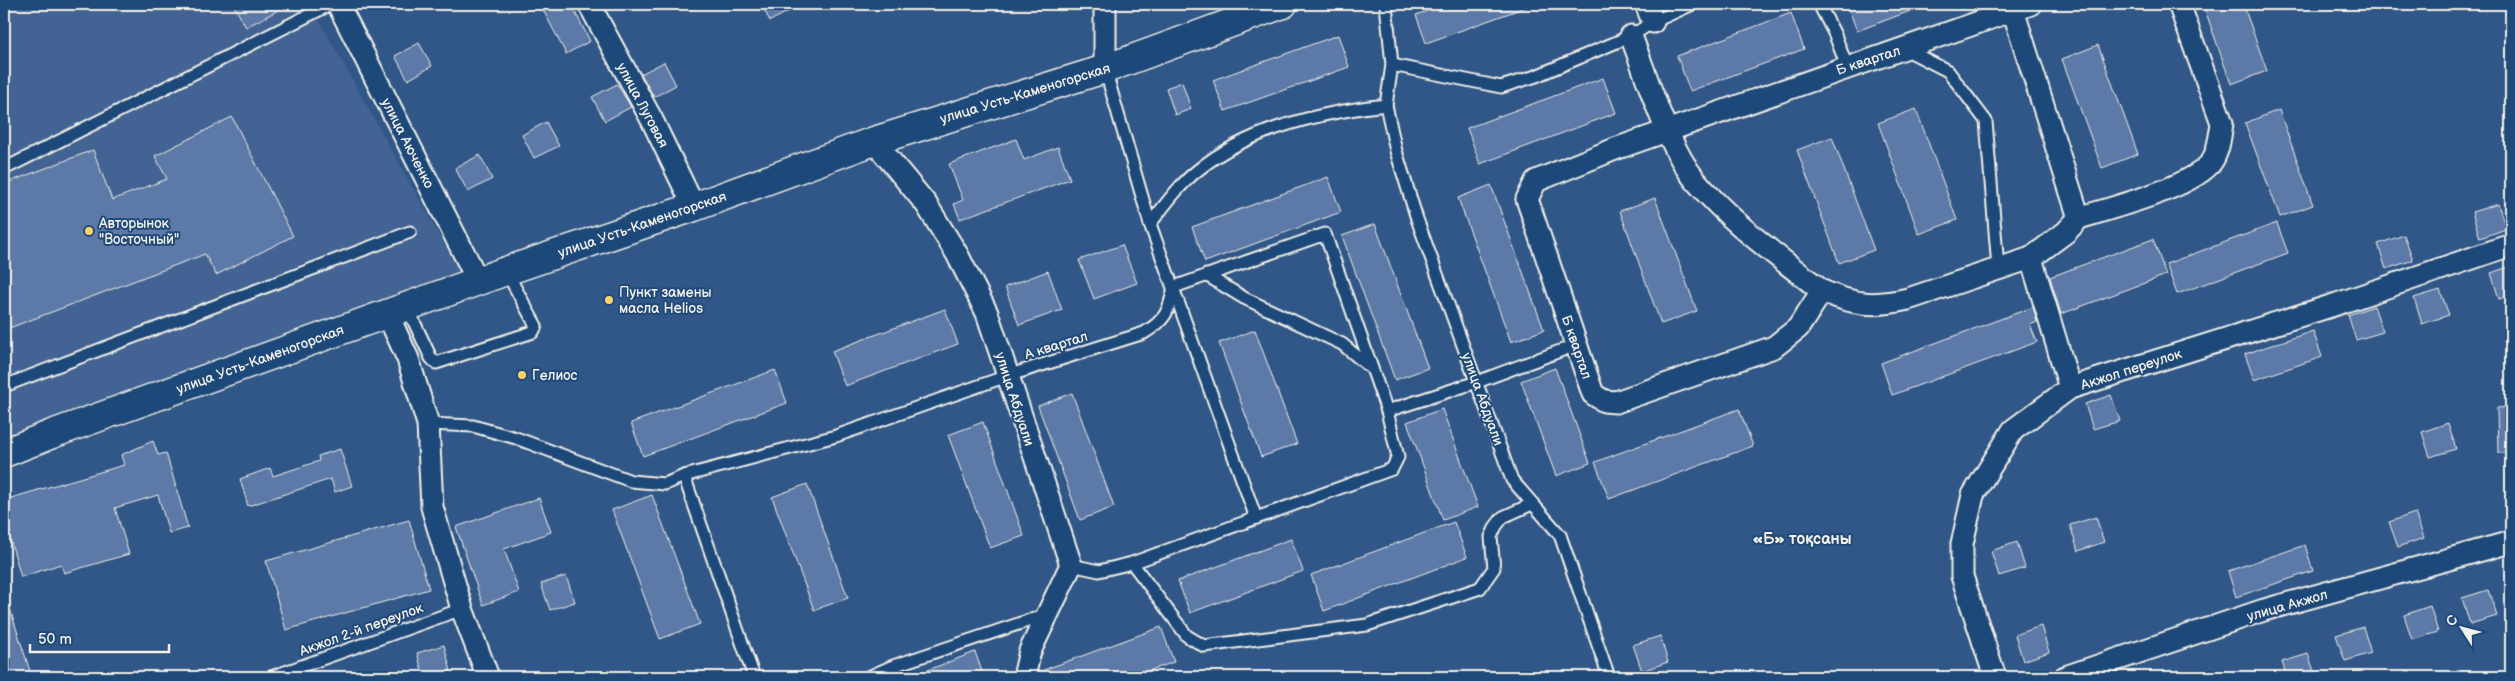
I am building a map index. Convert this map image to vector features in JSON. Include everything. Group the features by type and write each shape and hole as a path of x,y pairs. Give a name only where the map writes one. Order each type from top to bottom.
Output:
{"street":[{"name":"улица Аюченко","path":"338,4 478,281"},
{"name":"улица Луговая","path":"588,4 652,120 694,207"},
{"path":"1104,4 1105,69"},
{"name":"улица Усть-Каменогорская","path":"4,453 397,310 694,207 874,141 1105,69 1283,4"},
{"path":"1632,36 1668,133 1696,180 1734,221 1822,291 1845,300 1867,305 1887,304 1908,299 2031,258 2066,232 2078,218 2196,176 2213,159 2220,142 2222,123 2179,4"},
{"name":"Б квартал","path":"1822,291 1798,328 1774,347 1616,402 1604,401 1593,394 1527,199 1536,181 1616,149 1668,133 1846,66 1905,49 2018,6 2078,218"},
{"name":"улица Абдуали","path":"874,141 926,204 957,254 987,313 1006,376 1071,565"},
{"name":"Акжол переулок","path":"1995,677 1962,576 1962,544 1973,495 2012,430 2070,388 2337,304 2511,245"},
{"path":"2031,258 2070,388"},
{"path":"397,310 408,359 428,424 432,507 462,609 488,677"},
{"name":"улица Акжол","path":"2065,677 2264,610 2511,542"},
{"path":"1024,677 1030,651 1071,565"}],"lane":[{"path":"4,169 331,4"},
{"path":"1150,224 1173,194 1198,170 1231,148 1300,121 1343,110 1386,106 1392,65 1386,4"},
{"path":"1392,65 1501,87 1536,76 1632,36 1650,13 1693,4"},
{"path":"1819,4 1835,35 1846,66"},
{"path":"1905,49 1948,71 1986,120 1998,268"},
{"path":"1105,69 1150,224 1256,518"},
{"name":"улица Абдуали","path":"1386,106 1396,151 1418,219 1512,480 1560,536 1609,677"},
{"path":"4,386 410,232"},
{"path":"1071,565 1099,571 1132,563 1392,469 1398,457 1387,411 1325,234 1174,287"},
{"path":"397,310 430,358 436,363 533,332 536,326 506,271"},
{"path":"1206,276 1252,302 1342,344 1372,369"},
{"name":"А квартал","path":"428,424 473,426 516,438 632,481 665,484 684,476 836,436 1006,376 1144,333 1158,324 1166,315 1174,287"},
{"path":"1387,411 1477,382 1576,345"},
{"path":"684,476 754,677"},
{"path":"1132,563 1187,636 1204,646 1367,625 1480,588 1494,568 1491,537 1496,526 1503,517 1532,504"},
{"name":"Акжол 2-й переулок","path":"271,677 462,609"},
{"path":"868,677 893,666 1048,614"}],"shaded area":[{"path":"4,4 310,4 462,276 4,438"}],"building":[{"path":"233,4 290,4 246,27"},
{"path":"540,4 571,4 590,41 566,54"},
{"path":"761,4 803,4 770,21"},
{"path":"1448,4 1529,4 1529,6 1426,43 1416,15"},
{"path":"1847,4 1925,4 1926,5 1857,31"},
{"path":"2203,4 2243,4 2267,71 2231,84"},
{"path":"1791,13 1804,49 1690,91 1677,56"},
{"path":"1338,35 1349,67 1225,111 1213,80"},
{"path":"419,43 432,66 408,80 395,56"},
{"path":"2098,45 2138,154 2102,168 2062,59"},
{"path":"664,62 676,85 654,97 641,74"},
{"path":"1603,78 1616,113 1480,164 1467,128"},
{"path":"1182,82 1191,109 1175,115 1166,88"},
{"path":"617,84 631,107 605,121 592,97"},
{"path":"1916,109 1957,220 1919,234 1878,123"},
{"path":"2279,110 2313,205 2280,217 2245,123"},
{"name":"Авторынок \"Восточный\"","path":"232,117 293,236 216,275 205,254 4,330 4,184 93,150 112,200 167,179 155,156"},
{"path":"546,122 559,146 534,158 522,135"},
{"path":"1832,137 1874,250 1839,263 1797,150"},
{"path":"1016,139 1024,160 1058,147 1070,179 960,219 954,204 963,200 949,164"},
{"path":"480,155 492,179 468,192 455,168"},
{"path":"1328,177 1341,212 1205,262 1192,227"},
{"path":"1491,185 1544,330 1511,342 1458,198"},
{"path":"1655,198 1697,311 1661,324 1620,211"},
{"path":"2498,204 2506,229 2480,238 2472,212"},
{"path":"2277,223 2288,253 2177,294 2166,264"},
{"path":"1375,224 1428,368 1395,380 1342,236"},
{"path":"2404,235 2413,260 2386,269 2378,244"},
{"path":"2153,239 2166,275 2061,314 2050,277"},
{"path":"1122,245 1137,283 1094,299 1079,260"},
{"path":"2511,266 2511,295 2499,299 2491,273"},
{"path":"1048,271 1062,310 1019,325 1005,287"},
{"path":"2440,290 2449,315 2422,324 2414,298"},
{"path":"2374,306 2383,332 2356,340 2348,315"},
{"path":"2033,307 2037,322 2030,325 2037,342 1892,395 1881,363"},
{"path":"945,309 958,344 845,386 832,351"},
{"path":"1255,330 1297,444 1261,457 1219,343"},
{"path":"2313,331 2322,357 2254,380 2245,354"},
{"path":"1555,368 1590,463 1556,476 1521,381"},
{"path":"775,370 787,403 643,456 631,423"},
{"path":"1072,393 1114,507 1080,520 1038,406"},
{"path":"2111,395 2120,421 2093,429 2085,404"},
{"path":"2511,407 2511,453 2498,453 2497,408"},
{"path":"1442,409 1478,507 1443,520 1407,422"},
{"path":"1739,409 1753,446 1609,499 1595,462"},
{"path":"983,422 1024,536 990,548 948,435"},
{"path":"2448,423 2456,449 2430,457 2422,432"},
{"path":"153,441 158,455 166,453 188,528 169,533 158,495 115,508 129,554 64,573 61,564 21,577 4,518 4,500 124,465 121,455"},
{"path":"340,449 352,486 335,492 331,479 248,506 240,479 270,468 273,476 319,461 318,456"},
{"path":"807,484 848,598 814,610 772,497"},
{"path":"652,495 700,624 660,639 612,510"},
{"path":"539,498 551,532 504,549 519,592 483,605 456,527"},
{"path":"2415,513 2424,538 2398,547 2389,522"},
{"path":"2096,517 2104,542 2078,551 2070,525"},
{"path":"409,520 429,589 286,630 266,561"},
{"path":"1454,522 1467,557 1324,611 1311,575"},
{"path":"1291,539 1303,571 1190,613 1178,581"},
{"path":"2017,542 2025,568 1999,576 1991,551"},
{"path":"2305,545 2313,571 2236,597 2228,571"},
{"path":"566,576 575,602 550,610 541,584"},
{"path":"2488,590 2497,616 2470,624 2462,598"},
{"path":"7,600 32,677 4,677 4,601"},
{"path":"2430,606 2438,632 2412,640 2404,615"},
{"path":"2041,626 2049,652 2023,661 2015,635"},
{"path":"1161,627 1174,662 1132,677 1037,677 1038,672"},
{"path":"2363,627 2371,653 2345,661 2336,635"},
{"path":"1660,636 1668,662 1642,671 1633,645"},
{"path":"444,645 451,671 424,677 417,653"},
{"path":"975,652 984,677 912,677 912,676"},
{"path":"2308,654 2316,677 2287,677 2282,662"}],"place":[{"name":"Авторынок \"Восточный\"","path":"89,231"},
{"name":"Пункт замены масла Helios","path":"609,300"},
{"name":"Гелиос","path":"522,375"}],"district":[{"name":"«Б» тоқсаны","path":"1802,538"}]}
